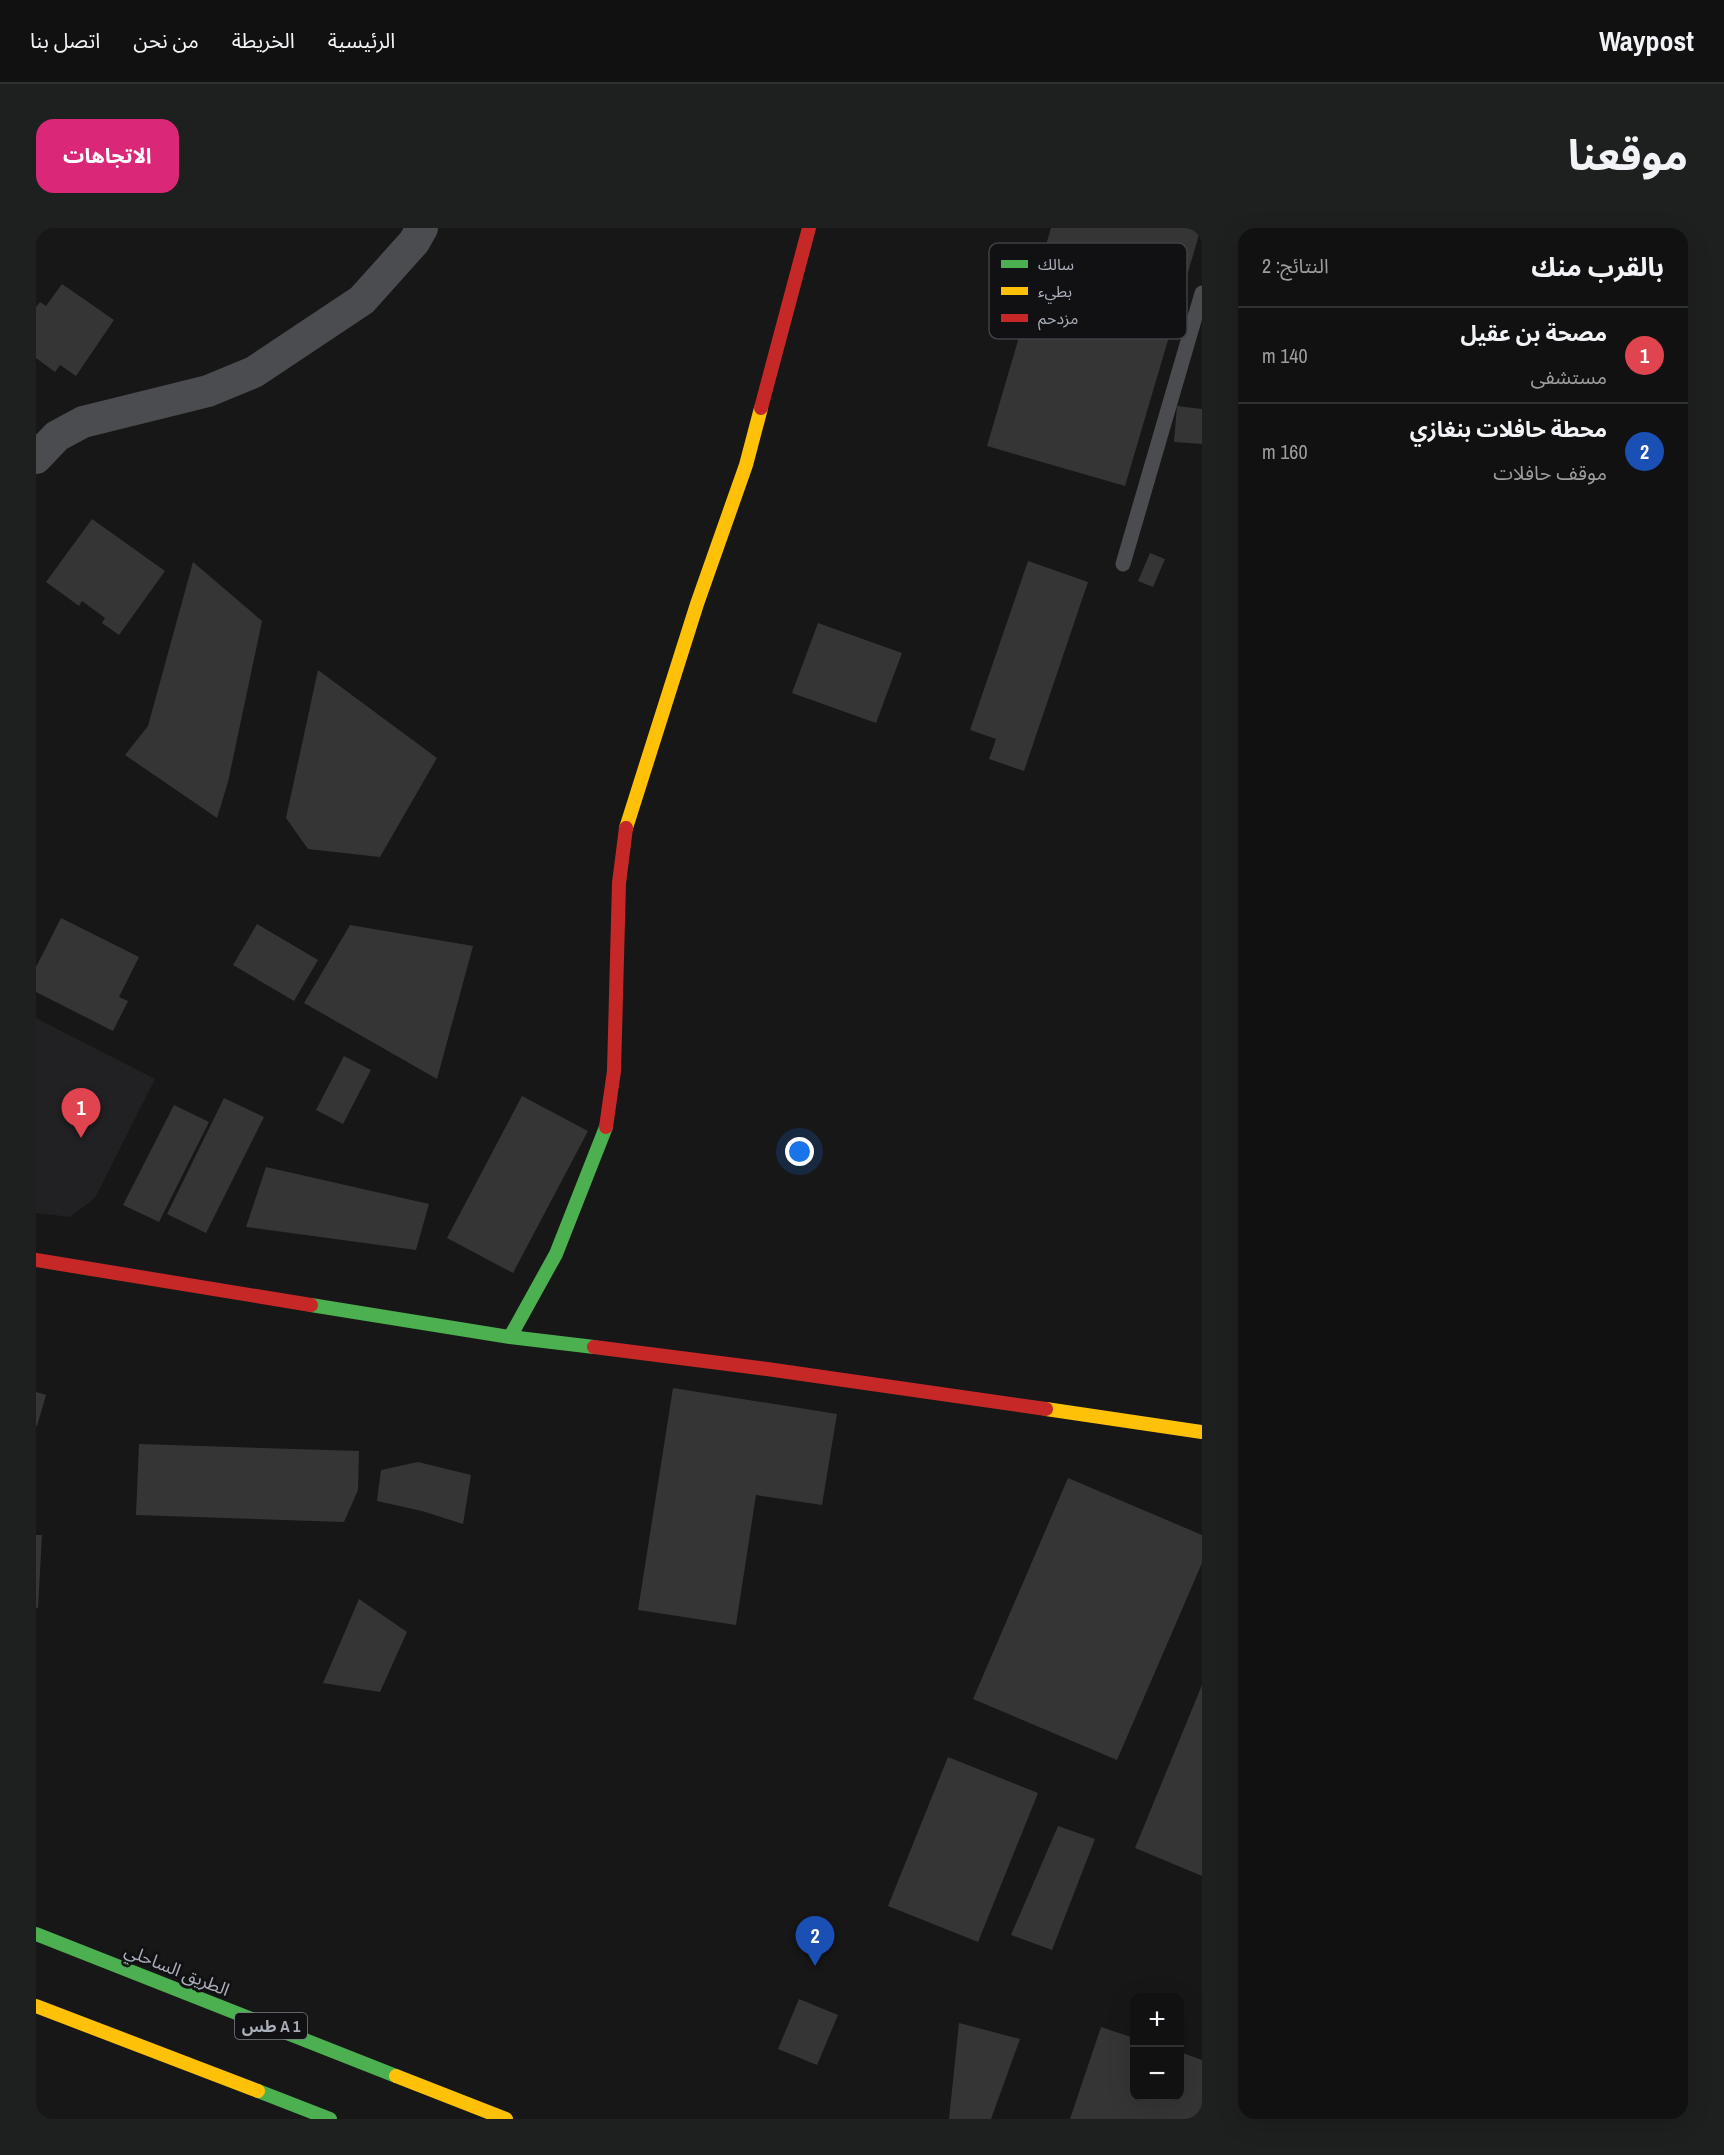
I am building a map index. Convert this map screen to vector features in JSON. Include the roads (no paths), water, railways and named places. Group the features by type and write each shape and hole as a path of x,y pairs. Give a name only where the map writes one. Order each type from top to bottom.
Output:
{"main road":[{"path":"510,1337 556,1254 606,1129 614,1071 619,883 627,822 697,604 746,465 809,228"},
{"path":"36,1260 510,1337 767,1369 1202,1432"},
{"name":"الطريق الساحلي","path":"36,1934 506,2119"},
{"path":"36,2006 330,2119"}],"street":[{"path":"36,458 57,436 83,422 208,391 254,372 362,300 414,242 422,228"}],"lane":[{"path":"1123,564 1202,293"}],"place":[{"name":"مصحة بن عقيل","path":"81,1138"},
{"name":"محطة حافلات بنغازي","path":"815,1966"}]}
